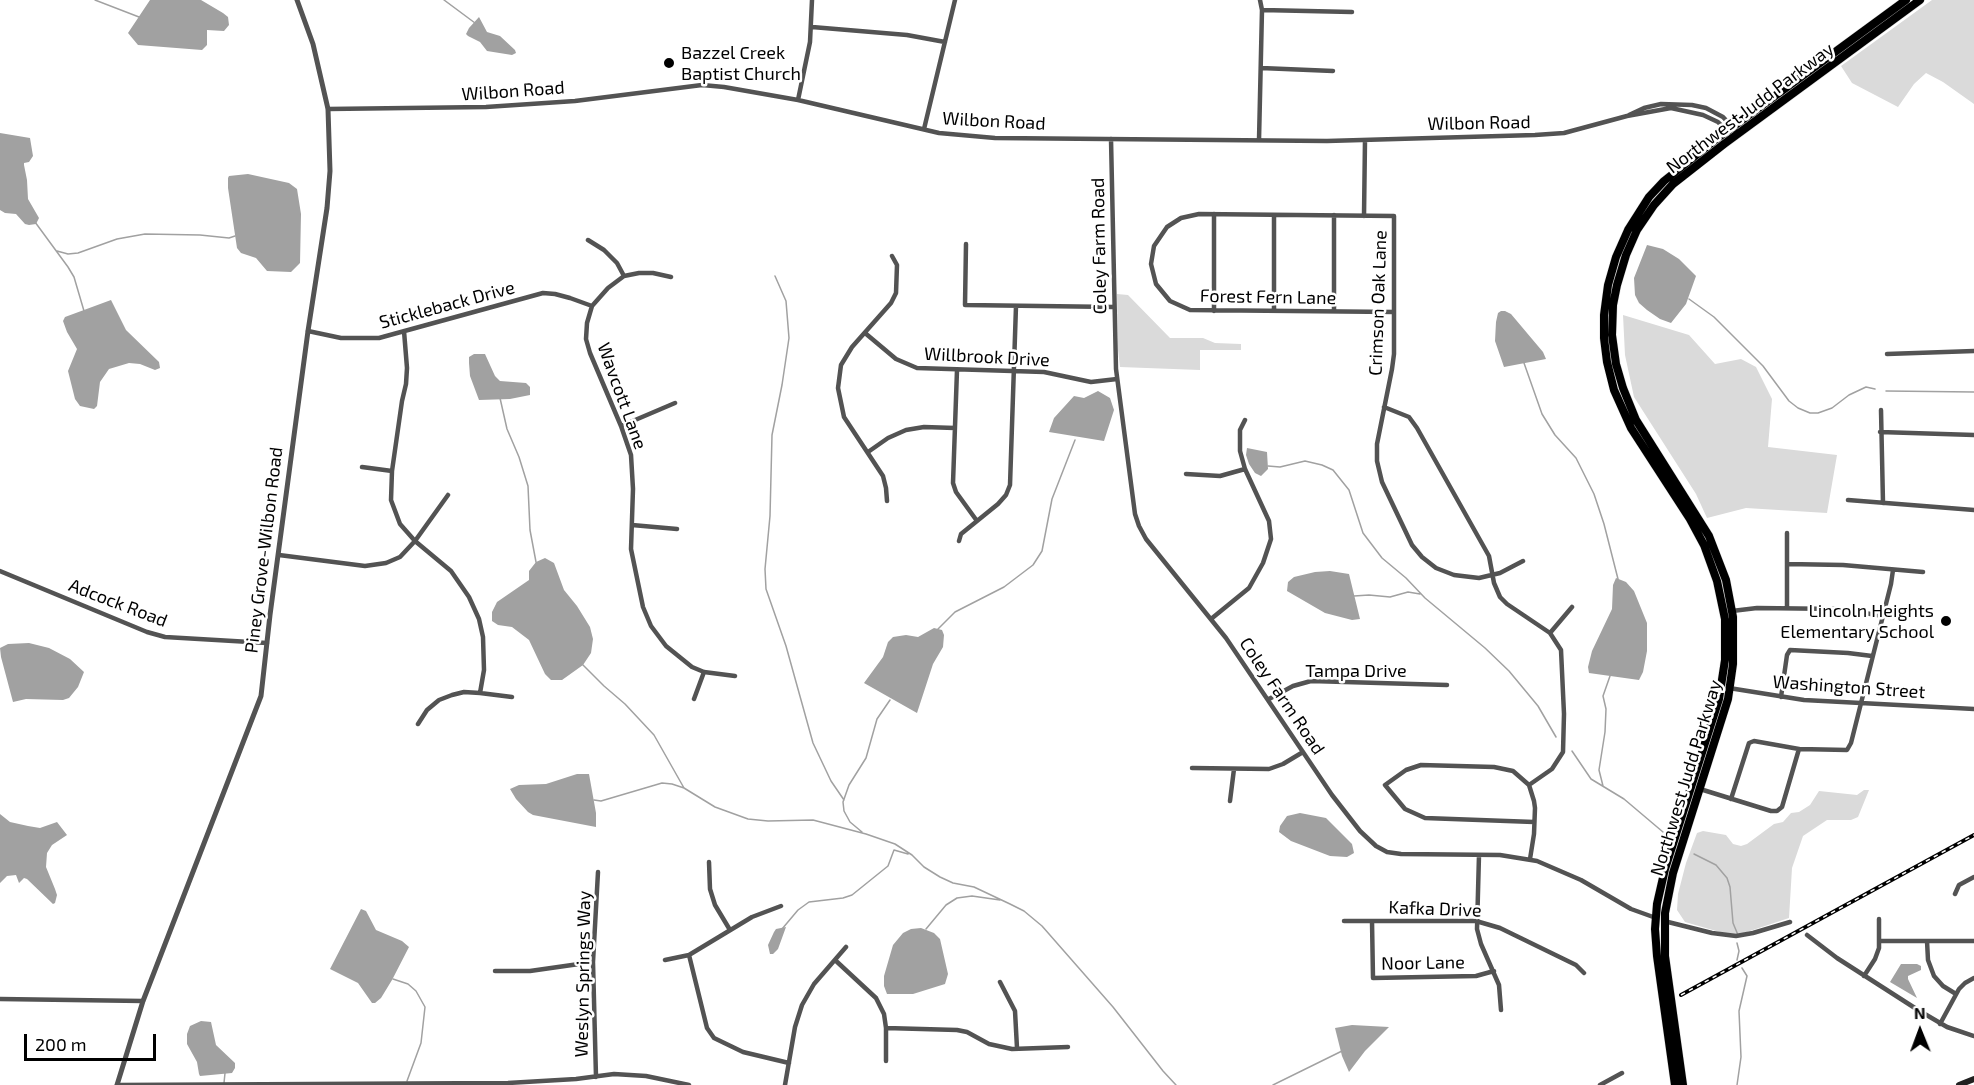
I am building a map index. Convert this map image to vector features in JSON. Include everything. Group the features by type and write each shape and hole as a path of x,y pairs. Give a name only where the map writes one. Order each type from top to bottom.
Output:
{"highway":[{"name":"Northwest Judd Parkway","path":"1683,1085 1660,919 1700,789 1734,653 1732,610 1726,580 1709,536 1640,427 1628,402 1616,364 1612,324 1614,296 1629,246 1641,222 1660,197 1732,132 1906,0"},
{"name":"Northwest Judd Parkway","path":"1675,1085 1657,956 1663,879 1716,711 1726,687 1725,619 1714,571 1696,529 1622,411 1609,371 1604,324 1612,267 1634,219 1649,197 1670,175 1920,0"}],"main road":[{"path":"1959,1085 1974,1079"}],"street":[{"name":"Piney Grove-Wilbon Road","path":"117,1085 143,1001 261,696 330,171 328,109 313,44 297,0"},
{"path":"798,100 812,27 812,0"},
{"path":"924,129 955,0"},
{"path":"1259,140 1262,10 1260,0"},
{"path":"1262,10 1352,12"},
{"path":"812,27 908,35 945,42"},
{"path":"1261,68 1333,71"},
{"name":"Wilbon Road","path":"328,109 486,108 584,100 702,85 798,100 961,136 1365,140 1553,134 1627,116 1655,105 1684,104 1699,106 1718,114 1732,132"},
{"name":"Coley Farm Road","path":"1111,139 1117,379 1139,526 1151,546 1212,619 1342,808 1369,841 1380,849 1401,854 1479,855 1530,859 1564,872 1631,909 1712,933 1736,936 1790,922"},
{"path":"1364,216 1365,140"},
{"path":"1214,214 1214,310"},
{"name":"Forest Fern Lane","path":"1394,216 1190,215 1167,227 1157,238 1151,264 1156,284 1170,301 1190,310 1394,312"},
{"path":"1274,215 1274,311"},
{"path":"1334,215 1334,311"},
{"name":"Crimson Oak Lane","path":"1394,216 1392,369 1377,444 1378,468 1386,490 1412,545 1426,561 1447,573 1473,578 1492,575 1523,561"},
{"path":"588,240 611,256 624,276"},
{"path":"966,244 965,304 1114,307"},
{"path":"887,501 883,476 844,417 839,402 838,388 842,365 852,347 891,303 896,293 897,265 892,256"},
{"path":"592,306 608,288 624,276 653,273 671,277"},
{"name":"Stickleback Drive","path":"308,331 341,338 379,338 543,293 555,294 592,306"},
{"name":"Wavcott Lane","path":"592,306 587,323 586,339 621,426 632,465 631,549 643,607 651,626 666,646 680,658 704,672 735,676"},
{"path":"959,542 961,534 999,504 1010,485 1016,306"},
{"path":"404,331 407,368 392,471 393,510 399,524 451,572 469,597 479,619 483,637 484,659 480,693"},
{"name":"Willbrook Drive","path":"865,333 896,359 917,368 1044,372 1090,382 1117,379"},
{"path":"1887,354 1974,351"},
{"path":"957,370 953,483 956,492 978,521"},
{"path":"621,426 675,403"},
{"path":"1384,407 1409,417 1417,428 1489,556 1496,588 1503,600 1550,633 1559,646 1563,659 1564,747 1556,764 1529,785"},
{"path":"1881,410 1883,503"},
{"path":"1212,619 1250,588 1263,563 1270,542 1269,521 1245,469 1240,451 1239,436 1245,420"},
{"path":"868,452 888,438 906,430 924,427 955,428"},
{"path":"1880,432 1974,435"},
{"path":"362,467 392,471"},
{"path":"1186,474 1220,476 1245,469"},
{"path":"279,555 365,566 386,563 400,557 415,541 448,495"},
{"path":"1848,500 1974,510"},
{"path":"632,525 677,529"},
{"path":"1787,533 1787,608"},
{"path":"1787,564 1843,565 1923,572"},
{"path":"1731,799 1749,743 1754,741 1799,748 1846,750 1851,743 1893,570"},
{"name":"Adcock Road","path":"0,571 147,632 165,637 267,643"},
{"path":"1550,633 1572,607"},
{"path":"1732,610 1840,609 1883,616"},
{"path":"1781,697 1786,655 1790,650 1872,656"},
{"path":"694,699 704,672"},
{"name":"Tampa Drive","path":"1269,699 1293,686 1311,681 1447,685"},
{"name":"Washington Street","path":"1726,687 1781,697 1974,709"},
{"path":"418,724 427,710 439,700 452,694 480,693 512,698"},
{"path":"1700,789 1777,811 1782,807 1799,748"},
{"path":"1192,768 1274,768 1303,752"},
{"path":"1530,859 1534,822 1534,801 1529,785 1516,773 1501,767 1428,765 1406,770 1386,785 1405,808 1425,818 1534,822"},
{"path":"1230,801 1234,769"},
{"path":"1479,855 1476,921 1481,944 1499,985 1502,1010"},
{"path":"709,862 712,897 730,930"},
{"name":"Weslyn Springs Way","path":"596,1077 593,962 598,872"},
{"path":"1954,894 1959,885 1974,877"},
{"path":"665,960 689,955 752,917 781,906"},
{"path":"1864,976 1878,954 1879,920"},
{"name":"Kafka Drive","path":"1344,921 1476,921 1500,928 1576,965 1584,974"},
{"name":"Noor Lane","path":"1372,921 1372,978 1476,976 1494,971"},
{"path":"1807,935 1864,976 1941,1024 1974,1036"},
{"path":"1880,941 1974,940"},
{"path":"1927,941 1931,971 1943,987 1956,994"},
{"path":"785,1085 795,1027 802,1005 814,984 846,947"},
{"path":"689,955 707,1028 714,1038 722,1044 743,1052 789,1063"},
{"path":"835,960 876,998 884,1014 886,1061"},
{"path":"495,970 530,970 593,962"},
{"path":"1941,1024 1956,994 1965,983 1974,978"},
{"path":"1000,982 1015,1011 1017,1048"},
{"path":"0,999 143,1001"},
{"path":"886,1028 957,1030 967,1032 999,1047 1068,1047"},
{"path":"1603,1084 1622,1073"},
{"path":"117,1085 508,1084 632,1074 689,1085"}],"shaded area":[{"path":"150,0 201,0 228,17 229,25 224,31 207,30 207,45 202,50 138,45 128,33"},
{"path":"1932,0 1974,0 1974,104 1926,73 1914,84 1898,107 1852,83 1841,66"},
{"path":"479,17 487,32 500,36 516,53 512,55 487,51 480,42 468,36 466,34 469,28"},
{"path":"0,133 30,138 33,156 24,165 28,199 39,218 36,224 25,224 16,214 0,210"},
{"path":"248,174 289,183 297,189 301,214 300,263 291,272 267,271 256,258 241,253 237,248 228,178"},
{"path":"1651,199 1653,200 1635,228 1612,297 1619,384 1707,537 1721,573 1730,614 1728,614 1717,572 1631,422 1614,380 1608,349 1606,322 1613,275 1628,235"},
{"path":"1647,245 1663,249 1679,259 1696,276 1686,304 1671,323 1647,310 1639,303 1635,295 1634,278"},
{"path":"1117,294 1128,295 1170,338 1203,338 1215,343 1241,344 1241,350 1200,350 1200,370 1120,367"},
{"path":"111,300 126,330 159,362 160,368 155,370 140,364 129,363 109,369 100,382 97,406 94,409 80,406 75,399 68,371 77,349 63,321 65,317"},
{"path":"1501,311 1511,314 1543,352 1546,359 1504,367 1495,341 1496,322 1498,313"},
{"path":"1623,315 1689,335 1715,364 1741,359 1756,367 1772,399 1768,447 1837,455 1827,513 1746,508 1707,518 1696,494 1634,397 1625,355"},
{"path":"474,354 485,354 495,376 500,381 526,383 530,387 530,395 510,399 479,400 470,376 469,357"},
{"path":"1098,391 1110,398 1114,410 1104,441 1049,432 1054,418 1074,396 1084,398"},
{"path":"1247,448 1267,452 1268,469 1261,476 1255,473 1249,464 1246,455"},
{"path":"545,558 554,563 564,590 590,627 593,639 591,653 583,665 562,680 551,680 545,674 529,640 512,627 498,625 492,621 492,612 497,602 529,580 529,571 536,562"},
{"path":"1330,571 1349,574 1360,619 1352,620 1325,613 1287,591 1288,582 1294,577"},
{"path":"1616,578 1626,582 1634,591 1647,623 1647,651 1639,680 1589,673 1588,667 1592,651 1612,609 1613,585"},
{"path":"934,628 942,630 943,647 933,664 917,713 864,683 883,657 888,642 893,637 906,635 918,637"},
{"path":"29,643 49,648 70,659 84,672 78,687 69,698 63,700 26,699 13,702 0,648 8,644"},
{"path":"577,774 589,774 596,813 596,827 533,815 516,799 510,789 519,785 546,784"},
{"path":"1864,790 1869,790 1858,817 1851,820 1827,820 1803,836 1792,868 1789,918 1744,933 1730,935 1685,922 1677,910 1678,894 1697,833 1703,831 1726,835 1733,844 1741,846 1774,824 1783,822 1791,813 1799,812 1810,805 1819,791 1857,795"},
{"path":"1300,813 1326,818 1352,844 1354,853 1347,857 1330,856 1291,841 1279,832 1287,816"},
{"path":"0,814 10,822 40,828 57,822 67,835 52,845 47,853 46,867 57,895 55,903 53,904 27,879 24,878 19,883 16,875 7,876 0,883"},
{"path":"361,909 366,911 376,930 402,941 409,947 392,980 381,998 375,1003 372,1003 358,983 330,969"},
{"path":"786,927 778,949 770,954 768,945 774,932 776,929"},
{"path":"921,928 934,933 940,939 948,974 945,984 913,994 887,994 884,976 893,945 903,933"},
{"path":"1901,964 1921,966 1921,970 1908,976 1917,998 1890,982"},
{"path":"201,1021 211,1022 216,1045 235,1063 232,1073 200,1076 197,1062 187,1044 187,1034 190,1026"},
{"path":"1352,1025 1389,1027 1365,1051 1349,1072 1342,1056 1335,1028"}],"waterway":[{"path":"95,0 139,17"},
{"path":"444,0 475,23"},
{"path":"35,222 74,277 84,311"},
{"path":"57,251 68,254 78,253 117,239 145,234 229,238 235,236"},
{"path":"775,276 786,301 789,338 772,435 766,589 786,646 813,743 831,781 844,800"},
{"path":"1689,299 1714,317 1763,366 1789,401 1798,408 1810,413 1818,413 1832,408 1849,395 1866,387 1875,389"},
{"path":"1524,363 1542,414 1555,435 1576,458 1594,494 1618,579"},
{"path":"1886,391 1974,392"},
{"path":"500,398 507,429 528,486 530,530 536,562"},
{"path":"938,629 955,612 1004,587 1033,565 1042,551 1052,499 1075,440"},
{"path":"1268,466 1280,467 1305,461 1333,470 1349,490 1363,533 1382,558 1509,671 1538,706 1556,737"},
{"path":"1354,596 1390,597 1408,592 1420,594"},
{"path":"583,665 654,735 684,788"},
{"path":"1603,786 1599,770 1605,732 1606,709 1603,696 1610,676"},
{"path":"862,832 850,822 844,811 843,802 849,785 866,758 877,719 890,700"},
{"path":"1572,751 1591,779 1624,799 1663,832"},
{"path":"594,800 601,801 662,783 672,784 684,788 715,807 748,819 813,820 895,844 940,877 953,883 974,887 1010,904 1024,911 1042,926 1113,1007 1176,1085"},
{"path":"782,929 798,910 809,902 852,895 888,866 894,850 908,854"},
{"path":"1694,854 1716,865 1727,878 1733,923 1738,935"},
{"path":"926,929 946,905 957,898 972,896 1000,900"},
{"path":"1737,943 1739,951 1737,960"},
{"path":"1737,1085 1741,1057 1739,1011 1747,976 1742,968"},
{"path":"393,979 408,984 416,991 425,1007 421,1043 407,1081"},
{"path":"1273,1085 1342,1051"},
{"path":"224,1083 225,1073"}],"railway":[{"path":"1681,995 1974,835"}],"place":[{"name":"Bazzel Creek Baptist Church","path":"669,63"},
{"name":"Lincoln Heights Elementary School","path":"1946,621"}]}
